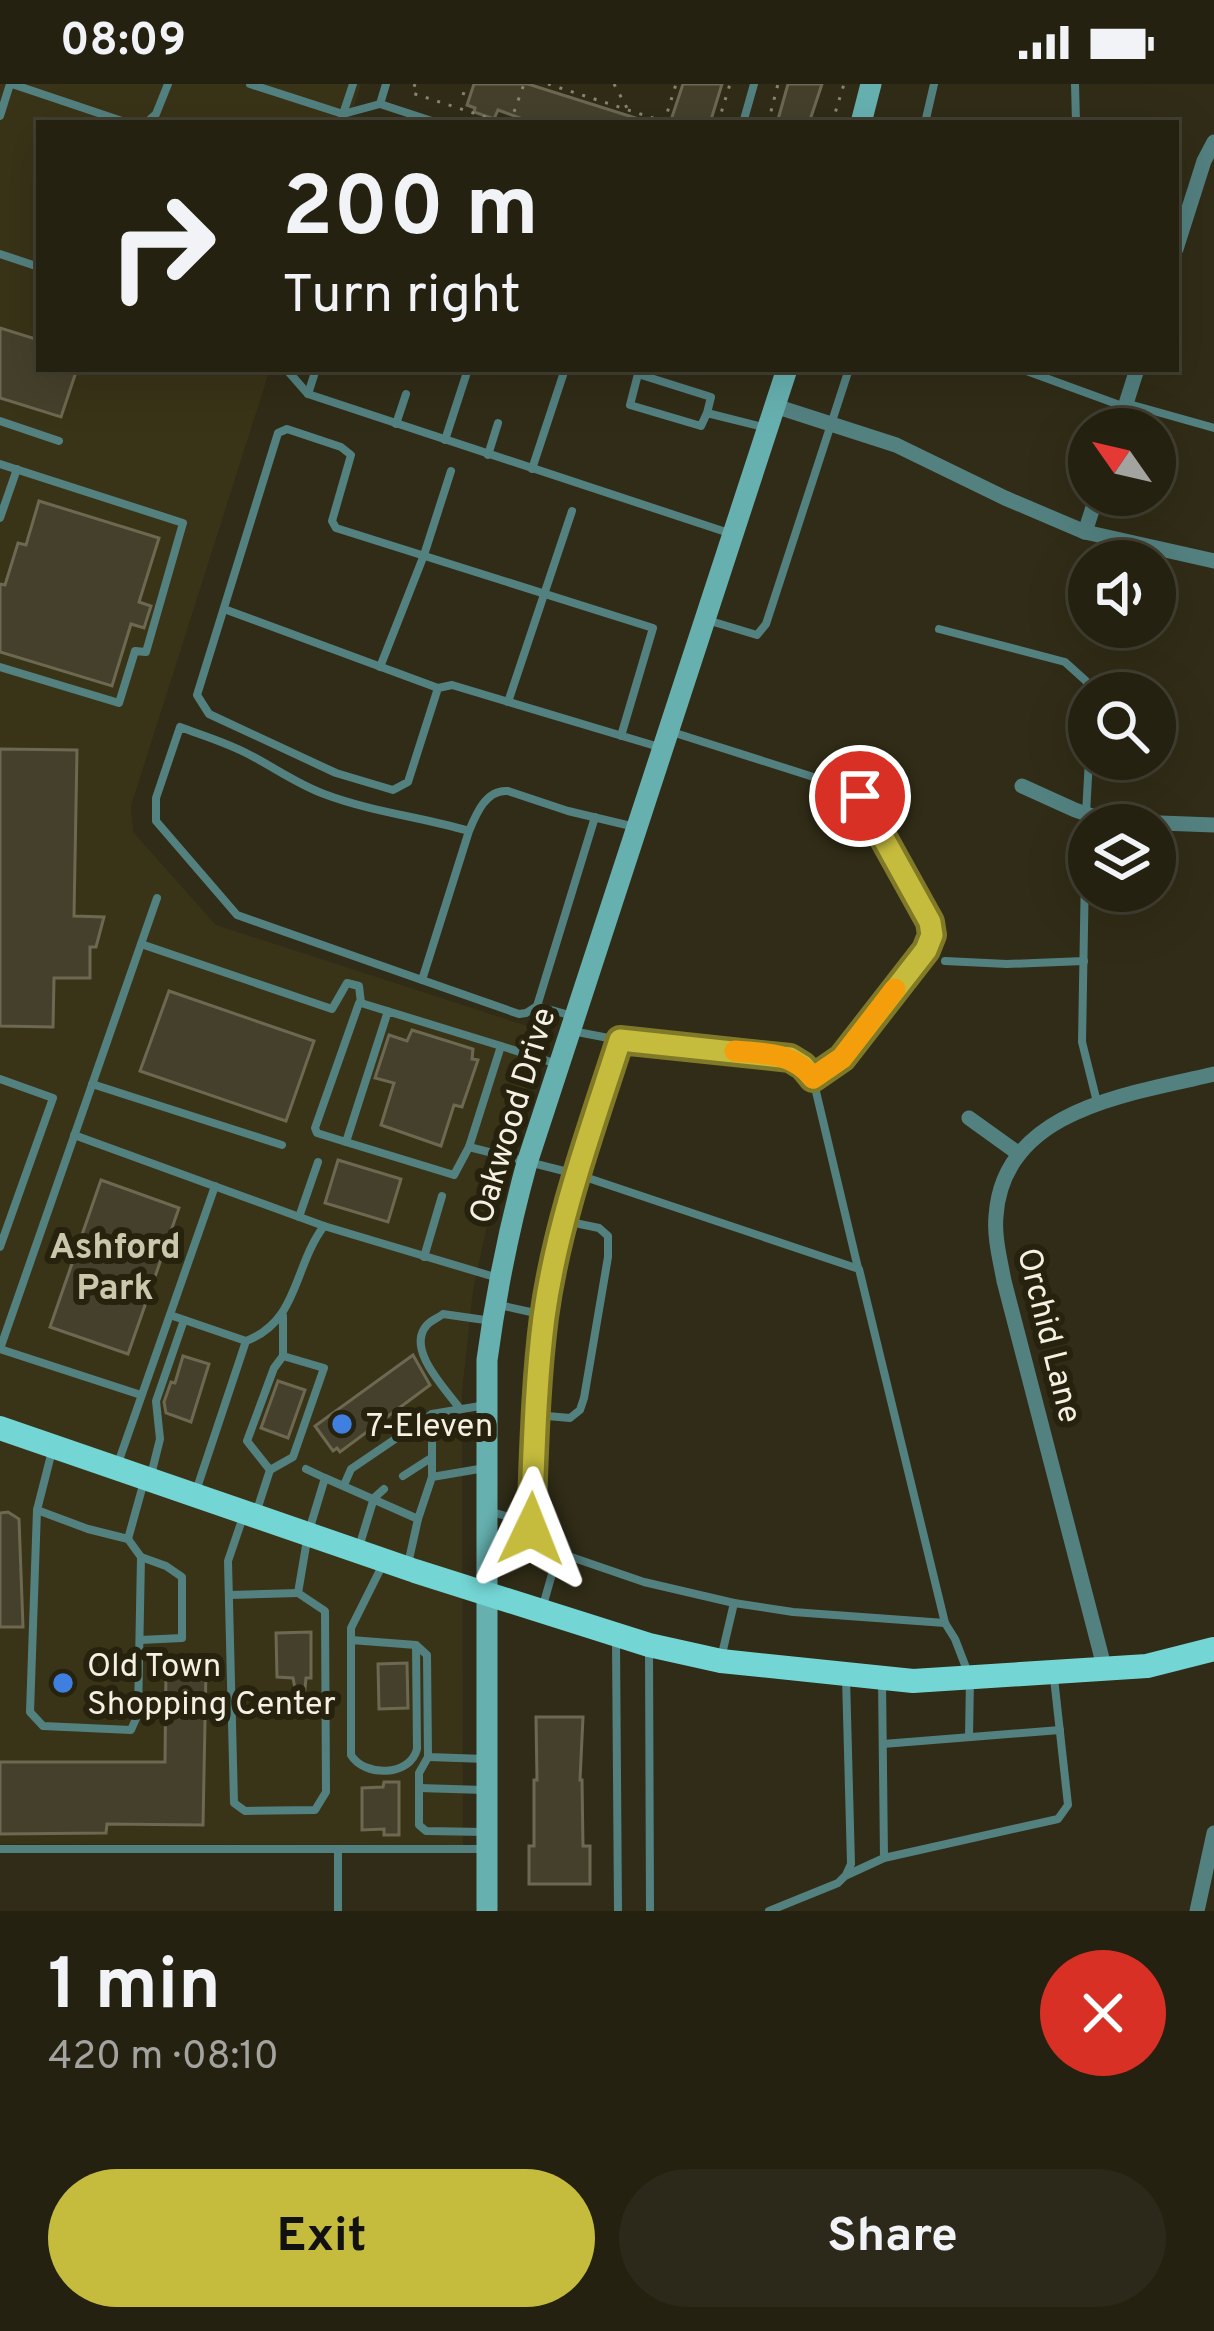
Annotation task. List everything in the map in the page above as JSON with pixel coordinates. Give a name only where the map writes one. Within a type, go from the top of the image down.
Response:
[{"type":"main road","points":[[0,1428],[396,1564],[649,1645],[721,1661],[913,1681],[1147,1666],[1214,1649]]},
{"type":"street","points":[[862,120],[871,84]]},
{"type":"street","points":[[1179,239],[1214,142]]},
{"type":"street","name":"Oakwood Drive","points":[[487,1911],[487,1360],[500,1279],[527,1163],[786,372]]},
{"type":"street","points":[[1125,408],[1136,372]]},
{"type":"street","points":[[775,406],[896,446],[1085,532],[1214,561]]},
{"type":"street","points":[[1085,532],[1090,516]]},
{"type":"street","points":[[1022,786],[1068,806]]},
{"type":"street","points":[[1176,823],[1214,825]]},
{"type":"street","name":"Orchid Lane","points":[[1105,1670],[1004,1280],[997,1243],[998,1200],[1019,1154],[1044,1129],[1066,1116],[1214,1074]]},
{"type":"street","points":[[969,1118],[1019,1154]]},
{"type":"street","points":[[1197,1911],[1214,1833]]},
{"type":"lane","points":[[0,116],[11,84],[119,120]]},
{"type":"lane","points":[[149,120],[168,84]]},
{"type":"lane","points":[[250,84],[342,118],[380,104],[429,120]]},
{"type":"lane","points":[[342,118],[353,84]]},
{"type":"lane","points":[[380,104],[386,84]]},
{"type":"lane","points":[[744,120],[754,84]]},
{"type":"lane","points":[[926,120],[934,84]]},
{"type":"lane","points":[[1075,84],[1076,120]]},
{"type":"lane","points":[[0,254],[36,266]]},
{"type":"lane","points":[[289,372],[308,394],[734,535]]},
{"type":"lane","points":[[308,394],[315,372]]},
{"type":"lane","points":[[445,440],[466,372]]},
{"type":"lane","points":[[532,469],[564,372]]},
{"type":"lane","points":[[706,620],[757,635],[766,624],[847,372]]},
{"type":"lane","points":[[1030,372],[1214,428]]},
{"type":"lane","points":[[638,374],[711,397],[707,413],[700,426],[630,405],[638,374]]},
{"type":"lane","points":[[396,424],[406,394]]},
{"type":"lane","points":[[707,413],[768,429]]},
{"type":"lane","points":[[0,421],[59,441]]},
{"type":"lane","points":[[488,455],[498,423]]},
{"type":"lane","points":[[438,688],[408,782],[393,790],[336,773],[208,714],[197,695],[278,433],[287,429],[341,447],[351,455],[332,521],[336,528],[653,628],[621,736]]},
{"type":"lane","points":[[0,464],[183,523],[146,652],[135,651],[119,704],[0,667]]},
{"type":"lane","points":[[1,513],[16,469]]},
{"type":"lane","points":[[380,667],[451,471]]},
{"type":"lane","points":[[508,702],[572,511]]},
{"type":"lane","points":[[224,609],[438,688],[452,685],[621,736],[667,740],[851,789],[860,796],[930,922],[932,935],[926,950],[842,1058],[813,1078]]},
{"type":"lane","points":[[939,629],[1065,662],[1076,672]]},
{"type":"lane","points":[[469,831],[326,795],[236,747],[181,728],[156,798],[156,821],[237,915],[519,1014],[537,1006],[595,817]]},
{"type":"lane","points":[[422,980],[469,831],[486,801],[500,790],[639,827]]},
{"type":"lane","points":[[142,1395],[0,1349],[157,898]]},
{"type":"lane","points":[[1085,912],[1082,1042],[1097,1104]]},
{"type":"lane","points":[[141,944],[332,1009],[347,983],[358,986],[362,1003]]},
{"type":"lane","points":[[945,961],[1084,962]]},
{"type":"lane","points":[[501,1046],[470,1147],[457,1173],[317,1133],[357,1005],[362,1003],[560,1064]]},
{"type":"lane","points":[[537,1006],[620,1040],[790,1058],[813,1078],[945,1623],[970,1678],[969,1736]]},
{"type":"lane","points":[[346,1142],[388,1011]]},
{"type":"lane","points":[[620,1040],[576,1174],[544,1315],[534,1540],[539,1546],[644,1582],[734,1603],[945,1623]]},
{"type":"lane","points":[[0,1079],[53,1098],[0,1246]]},
{"type":"lane","points":[[92,1084],[282,1145]]},
{"type":"lane","points":[[74,1135],[324,1226],[500,1279]]},
{"type":"lane","points":[[470,1147],[576,1174],[859,1269]]},
{"type":"lane","points":[[299,1217],[318,1162]]},
{"type":"lane","points":[[116,1468],[215,1186]]},
{"type":"lane","points":[[424,1257],[442,1196]]},
{"type":"lane","points":[[536,1414],[569,1418],[580,1410],[608,1257],[608,1235],[599,1228],[565,1221]]},
{"type":"lane","points":[[270,1470],[247,1441],[274,1368],[284,1356],[283,1316],[311,1242],[324,1226]]},
{"type":"lane","points":[[460,1408],[423,1355],[419,1340],[426,1326],[443,1314],[544,1315]]},
{"type":"lane","points":[[170,1315],[246,1341],[259,1337],[283,1316]]},
{"type":"lane","points":[[128,1539],[160,1439],[157,1401],[184,1320]]},
{"type":"lane","points":[[194,1495],[246,1341]]},
{"type":"lane","points":[[229,1595],[298,1593],[325,1611],[326,1792],[315,1810],[244,1811],[234,1802],[228,1561],[270,1470],[292,1457],[324,1368],[284,1356]]},
{"type":"lane","points":[[344,1485],[351,1469],[432,1414],[487,1405]]},
{"type":"lane","points":[[416,1645],[414,1761],[404,1769],[365,1769],[350,1755],[350,1628],[396,1564],[418,1519],[433,1477],[432,1414]]},
{"type":"lane","points":[[53,1446],[37,1510],[30,1712],[43,1726],[131,1730],[138,1714],[141,1557]]},
{"type":"lane","points":[[403,1476],[432,1457]]},
{"type":"lane","points":[[433,1477],[487,1468]]},
{"type":"lane","points":[[305,1469],[418,1519]]},
{"type":"lane","points":[[298,1593],[308,1534],[325,1478]]},
{"type":"lane","points":[[358,1551],[374,1498],[384,1489]]},
{"type":"lane","points":[[37,1510],[128,1539],[141,1557],[182,1576],[182,1638],[140,1640]]},
{"type":"lane","points":[[487,1510],[532,1523]]},
{"type":"lane","points":[[541,1610],[558,1553]]},
{"type":"lane","points":[[721,1661],[734,1603]]},
{"type":"lane","points":[[616,1635],[618,1911]]},
{"type":"lane","points":[[351,1640],[416,1645],[427,1655],[428,1757],[419,1773],[419,1825],[426,1832],[487,1840]]},
{"type":"lane","points":[[649,1645],[650,1911]]},
{"type":"lane","points":[[846,1875],[884,1858],[1058,1819],[1069,1805],[1053,1673]]},
{"type":"lane","points":[[769,1911],[838,1883],[851,1864],[846,1676]]},
{"type":"lane","points":[[882,1678],[884,1858]]},
{"type":"lane","points":[[883,1744],[1060,1730]]},
{"type":"lane","points":[[428,1757],[487,1759]]},
{"type":"lane","points":[[419,1788],[487,1790]]},
{"type":"lane","points":[[0,1849],[338,1850],[487,1840]]},
{"type":"lane","points":[[338,1850],[338,1911]]},
{"type":"path","points":[[415,84],[412,93],[498,120]]},
{"type":"path","points":[[463,95],[467,84]]},
{"type":"path","points":[[548,84],[628,110]]},
{"type":"path","points":[[614,84],[628,110],[653,120]]},
{"type":"path","points":[[662,120],[676,84]]},
{"type":"path","points":[[719,120],[729,84]]},
{"type":"path","points":[[769,120],[778,84]]},
{"type":"path","points":[[833,120],[844,84]]},
{"type":"path","points":[[508,120],[523,87],[512,87]]},
{"type":"shaded area","points":[[0,84],[361,84],[350,120],[36,120],[36,372],[269,372],[131,806],[133,832],[216,925],[543,1031],[490,1211],[473,1291],[462,1392],[463,1845],[0,1844]]},
{"type":"building","points":[[474,84],[528,84],[642,120],[522,120],[498,110],[494,119],[467,105]]},
{"type":"building","points":[[683,84],[722,84],[711,120],[671,120]]},
{"type":"building","points":[[788,84],[822,84],[810,120],[778,120]]},
{"type":"building","points":[[0,328],[36,339],[36,372],[76,372],[61,417],[0,398]]},
{"type":"building","points":[[39,501],[159,538],[139,602],[151,606],[144,628],[131,624],[112,686],[0,652],[0,584],[5,585],[18,543],[26,545]]},
{"type":"building","points":[[0,749],[77,750],[74,916],[104,917],[96,947],[90,947],[90,978],[54,978],[53,1027],[0,1026]]},
{"type":"building","points":[[169,991],[314,1041],[286,1121],[140,1071]]},
{"type":"building","points":[[412,1030],[473,1049],[472,1059],[478,1060],[462,1107],[454,1105],[441,1146],[381,1125],[394,1083],[375,1078],[389,1035],[407,1041]]},
{"type":"building","points":[[338,1160],[401,1179],[388,1222],[325,1203]]},
{"type":"building","points":[[101,1180],[179,1208],[128,1354],[50,1327]]},
{"type":"building","points":[[413,1355],[430,1385],[340,1452],[333,1451],[315,1426]]},
{"type":"building","points":[[183,1356],[209,1364],[191,1422],[166,1413],[164,1402]]},
{"type":"building","points":[[278,1381],[305,1390],[288,1438],[261,1428]]},
{"type":"building","points":[[0,1513],[19,1519],[23,1627],[0,1627]]},
{"type":"building","points":[[311,1632],[311,1678],[306,1678],[303,1709],[299,1709],[293,1678],[277,1677],[276,1633]]},
{"type":"building","points":[[407,1663],[408,1708],[379,1709],[378,1664]]},
{"type":"building","points":[[166,1669],[206,1670],[203,1825],[107,1824],[106,1833],[0,1834],[0,1762],[165,1762]]},
{"type":"building","points":[[536,1717],[583,1717],[580,1780],[583,1846],[590,1846],[590,1884],[529,1884],[537,1780]]},
{"type":"building","points":[[384,1782],[399,1782],[399,1835],[384,1835],[384,1829],[362,1830],[362,1788],[383,1787]]},
{"type":"slow traffic","points":[[735,1051],[790,1058],[813,1078],[842,1058],[895,989]]},
{"type":"place","name":"7-Eleven","points":[[342,1424]]},
{"type":"place","name":"Old Town Shopping Center","points":[[63,1683]]},
{"type":"district","name":"Ashford Park","points":[[115,1266]]},
{"type":"route","points":[[531,1529],[544,1315],[576,1174],[620,1040],[790,1058],[813,1078],[842,1058],[926,950],[932,935],[930,922],[860,796]]}]
